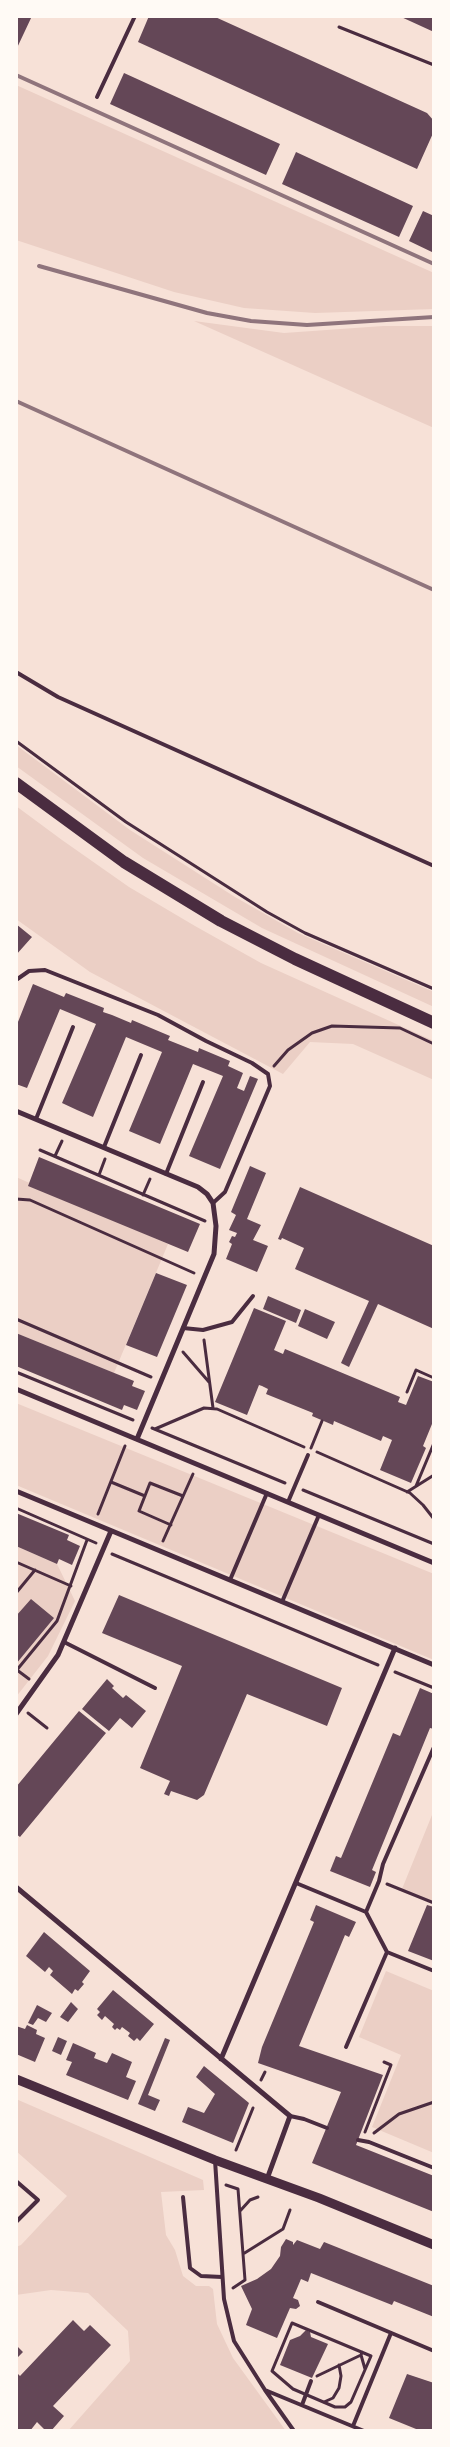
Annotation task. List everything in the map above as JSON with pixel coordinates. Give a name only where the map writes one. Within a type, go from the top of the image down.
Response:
[{"type":"main road","points":[[16,783],[124,862],[221,921],[280,952],[434,1023]]},
{"type":"street","points":[[16,1110],[198,1187],[207,1194],[213,1203],[216,1240],[214,1254],[137,1439]]},
{"type":"street","points":[[16,1390],[434,1562]]},
{"type":"street","points":[[16,1491],[434,1665]]},
{"type":"street","points":[[16,1714],[58,1655],[111,1531]]},
{"type":"street","points":[[221,2059],[395,1648]]},
{"type":"street","points":[[16,1887],[290,2116],[266,2179]]},
{"type":"street","points":[[16,2079],[215,2160],[434,2244]]},
{"type":"lane","points":[[97,97],[135,16]]},
{"type":"lane","points":[[16,672],[58,697],[434,866]]},
{"type":"lane","points":[[16,980],[29,971],[45,970],[158,1015],[252,1063],[268,1074],[270,1086],[236,1166],[224,1192],[213,1203]]},
{"type":"lane","points":[[36,1119],[73,1027]]},
{"type":"lane","points":[[107,1148],[141,1055]]},
{"type":"lane","points":[[166,1174],[203,1082]]},
{"type":"lane","points":[[183,1328],[203,1330],[232,1322],[253,1296]]},
{"type":"lane","points":[[288,1502],[308,1455]]},
{"type":"lane","points":[[230,1580],[267,1493]]},
{"type":"lane","points":[[282,1602],[319,1515]]},
{"type":"lane","points":[[64,1642],[155,1688]]},
{"type":"lane","points":[[366,1912],[379,1880],[383,1864],[434,1747]]},
{"type":"lane","points":[[296,1883],[366,1912],[387,1952],[434,1971]]},
{"type":"lane","points":[[346,2047],[387,1952]]},
{"type":"lane","points":[[290,2116],[304,2118],[326,2128]]},
{"type":"lane","points":[[360,2141],[369,2142],[434,2168]]},
{"type":"lane","points":[[215,2160],[224,2298],[234,2341],[294,2431]]},
{"type":"lane","points":[[16,2181],[38,2200],[16,2222]]},
{"type":"lane","points":[[183,2197],[190,2268],[201,2276],[222,2277]]},
{"type":"lane","points":[[318,2302],[434,2351]]},
{"type":"lane","points":[[353,2426],[391,2333]]},
{"type":"lane","points":[[302,2406],[311,2381]]},
{"type":"lane","points":[[265,2390],[364,2431]]},
{"type":"path","points":[[339,27],[434,65]]},
{"type":"path","points":[[16,741],[126,822],[267,912],[305,933],[434,989]]},
{"type":"path","points":[[268,1074],[288,1050],[312,1033],[332,1026],[400,1028],[434,1044]]},
{"type":"path","points":[[99,1175],[107,1148]]},
{"type":"path","points":[[40,1150],[202,1220]]},
{"type":"path","points":[[143,1195],[154,1168]]},
{"type":"path","points":[[16,1199],[30,1200],[204,1277]]},
{"type":"path","points":[[16,1319],[161,1381]]},
{"type":"path","points":[[203,1330],[213,1408]]},
{"type":"path","points":[[176,1344],[210,1383]]},
{"type":"path","points":[[407,1392],[416,1370],[434,1378]]},
{"type":"path","points":[[16,1372],[434,1544]]},
{"type":"path","points":[[308,1455],[322,1420]]},
{"type":"path","points":[[94,1524],[129,1436]]},
{"type":"path","points":[[416,1486],[434,1443]]},
{"type":"path","points":[[159,1551],[197,1464]]},
{"type":"path","points":[[407,1492],[434,1475]]},
{"type":"path","points":[[111,1482],[145,1496]]},
{"type":"path","points":[[171,1525],[139,1511],[150,1483],[183,1496]]},
{"type":"path","points":[[16,1508],[104,1548],[119,1558],[434,1688]]},
{"type":"path","points":[[16,1671],[57,1621],[87,1540]]},
{"type":"path","points":[[16,1562],[85,1592]]},
{"type":"path","points":[[16,1592],[35,1570]]},
{"type":"path","points":[[22,1708],[47,1728]]},
{"type":"path","points":[[379,1880],[434,1903]]},
{"type":"path","points":[[360,2141],[391,2064],[384,2062]]},
{"type":"path","points":[[360,2141],[399,2114],[434,2102]]},
{"type":"path","points":[[236,2150],[253,2108]]},
{"type":"path","points":[[238,2189],[245,2280]]},
{"type":"path","points":[[240,2211],[250,2200],[258,2198]]},
{"type":"path","points":[[243,2254],[283,2229],[290,2210]]},
{"type":"path","points":[[292,2323],[362,2354],[371,2356],[351,2402],[345,2407],[335,2407],[292,2390],[272,2371],[292,2323]]},
{"type":"path","points":[[311,2381],[318,2375],[362,2354]]},
{"type":"path","points":[[362,2354],[365,2370]]},
{"type":"path","points":[[324,2402],[333,2398],[339,2388],[341,2376],[339,2365]]},
{"type":"shaded area","points":[[16,85],[434,273],[434,309],[315,313],[244,308],[174,292],[16,240]]},
{"type":"shaded area","points":[[194,321],[284,333],[383,326],[434,326],[434,428]]},
{"type":"shaded area","points":[[16,745],[130,830],[235,897],[298,933],[434,992],[434,1007],[262,928],[143,858],[16,766]]},
{"type":"shaded area","points":[[16,806],[129,887],[195,926],[261,963],[434,1041],[434,1080],[353,1044],[310,1042],[283,1074],[90,972],[16,919]]},
{"type":"shaded area","points":[[16,1177],[168,1244],[114,1373],[16,1333]]},
{"type":"shaded area","points":[[16,1403],[434,1574],[434,1660],[16,1485]]},
{"type":"shaded area","points":[[16,1546],[57,1564],[75,1601],[48,1656],[16,1697]]},
{"type":"shaded area","points":[[434,1810],[434,1902],[402,1889]]},
{"type":"shaded area","points":[[386,1971],[434,1991],[434,2153],[372,2127],[401,2055],[359,2037]]},
{"type":"shaded area","points":[[16,2099],[203,2180],[204,2190],[161,2192],[166,2235],[175,2250],[183,2276],[196,2286],[209,2286],[213,2289],[217,2324],[233,2358],[286,2431],[68,2431],[130,2361],[128,2331],[88,2293],[51,2290],[16,2295],[16,2247],[21,2245],[67,2196],[16,2151]]},
{"type":"building","points":[[16,16],[32,16],[16,50]]},
{"type":"building","points":[[149,16],[213,16],[427,113],[434,121],[434,131],[417,169],[138,42]]},
{"type":"building","points":[[399,16],[434,16],[434,32]]},
{"type":"building","points":[[124,73],[280,144],[266,175],[110,104]]},
{"type":"building","points":[[296,152],[413,206],[399,237],[282,184]]},
{"type":"building","points":[[423,211],[434,216],[434,253],[409,241]]},
{"type":"building","points":[[16,924],[32,937],[16,955]]},
{"type":"building","points":[[33,984],[64,997],[66,993],[104,1008],[103,1012],[131,1023],[132,1020],[170,1036],[168,1040],[198,1052],[199,1048],[230,1061],[228,1066],[243,1073],[237,1088],[244,1091],[250,1076],[258,1079],[220,1169],[189,1156],[223,1076],[193,1064],[160,1144],[129,1131],[162,1052],[126,1037],[93,1117],[62,1103],[96,1024],[60,1009],[27,1088],[16,1084],[16,1027]]},
{"type":"building","points":[[39,1157],[200,1224],[188,1252],[28,1186]]},
{"type":"building","points":[[250,1166],[266,1173],[247,1219],[261,1225],[253,1240],[268,1246],[257,1272],[226,1259],[232,1244],[229,1242],[232,1236],[235,1237],[237,1233],[229,1230],[236,1215],[231,1212]]},
{"type":"building","points":[[300,1187],[434,1246],[434,1329],[378,1304],[349,1367],[341,1363],[369,1301],[295,1269],[304,1248],[282,1238],[281,1240],[278,1239]]},
{"type":"building","points":[[156,1273],[187,1285],[157,1357],[126,1345]]},
{"type":"building","points":[[268,1296],[301,1310],[296,1323],[263,1309]]},
{"type":"building","points":[[254,1308],[286,1321],[274,1350],[283,1354],[285,1349],[400,1397],[398,1402],[406,1405],[418,1376],[434,1382],[434,1425],[432,1424],[423,1446],[426,1448],[411,1483],[380,1470],[392,1440],[383,1436],[381,1441],[334,1421],[333,1425],[312,1416],[313,1413],[266,1394],[268,1389],[259,1385],[247,1415],[215,1402]]},
{"type":"building","points":[[305,1309],[335,1322],[327,1339],[298,1326]]},
{"type":"building","points":[[16,1333],[134,1381],[132,1386],[145,1391],[137,1410],[124,1405],[122,1410],[16,1366]]},
{"type":"building","points":[[16,1513],[69,1535],[67,1540],[80,1546],[72,1565],[59,1559],[57,1564],[16,1546]]},
{"type":"building","points":[[119,1595],[342,1688],[327,1726],[247,1694],[204,1795],[197,1800],[171,1791],[169,1796],[164,1794],[170,1781],[140,1768],[182,1666],[102,1633]]},
{"type":"building","points":[[31,1599],[54,1618],[16,1664],[16,1616]]},
{"type":"building","points":[[107,1679],[114,1686],[112,1688],[123,1698],[126,1695],[146,1711],[132,1728],[120,1718],[109,1731],[82,1709]]},
{"type":"building","points":[[420,1688],[434,1694],[434,1729],[430,1728],[372,1870],[376,1872],[370,1887],[330,1871],[336,1856],[341,1858],[393,1733],[400,1736]]},
{"type":"building","points":[[79,1711],[106,1733],[20,1837],[16,1834],[16,1787]]},
{"type":"building","points":[[316,1905],[356,1922],[349,1937],[345,1935],[299,2046],[383,2075],[356,2145],[434,2176],[434,2212],[312,2163],[341,2092],[258,2063],[262,2047],[314,1922],[310,1920]]},
{"type":"building","points":[[427,1905],[434,1907],[434,1961],[408,1951]]},
{"type":"building","points":[[44,1932],[90,1971],[82,1982],[84,1984],[78,1991],[75,1989],[72,1994],[50,1975],[53,1971],[49,1967],[45,1972],[26,1956]]},
{"type":"building","points":[[113,1990],[154,2024],[140,2041],[137,2038],[134,2041],[128,2036],[130,2033],[122,2027],[120,2030],[117,2028],[115,2030],[112,2027],[114,2024],[105,2016],[102,2020],[97,2015],[100,2012],[97,2009]]},
{"type":"building","points":[[71,2002],[78,2009],[68,2022],[60,2017]]},
{"type":"building","points":[[37,2005],[52,2013],[46,2022],[38,2018],[33,2025],[28,2023]]},
{"type":"building","points":[[27,2025],[37,2030],[36,2034],[45,2038],[35,2062],[16,2054],[16,2026],[25,2029]]},
{"type":"building","points":[[58,2037],[67,2041],[61,2055],[52,2051]]},
{"type":"building","points":[[165,2038],[170,2040],[148,2095],[160,2100],[155,2111],[138,2104]]},
{"type":"building","points":[[73,2043],[96,2053],[94,2058],[107,2063],[112,2053],[132,2062],[126,2077],[136,2081],[128,2100],[66,2075],[72,2062],[66,2060]]},
{"type":"building","points":[[204,2066],[249,2103],[233,2143],[182,2122],[188,2107],[204,2113],[215,2094],[196,2077]]},
{"type":"building","points":[[286,2239],[293,2242],[293,2245],[297,2240],[320,2249],[324,2242],[434,2286],[434,2317],[394,2301],[392,2305],[311,2273],[308,2282],[301,2279],[293,2298],[298,2300],[300,2306],[296,2309],[290,2308],[277,2338],[246,2325],[252,2309],[241,2286],[257,2279],[271,2269],[280,2256],[281,2247]]},
{"type":"building","points":[[73,2320],[84,2331],[90,2325],[111,2345],[53,2406],[64,2416],[51,2431],[46,2431],[37,2422],[30,2431],[16,2431],[16,2372],[20,2376]]},
{"type":"building","points":[[306,2330],[310,2332],[311,2337],[328,2344],[312,2378],[280,2365],[290,2340],[300,2336]]},
{"type":"building","points":[[16,2345],[23,2352],[16,2359]]},
{"type":"building","points":[[407,2374],[434,2383],[434,2431],[421,2431],[389,2418]]},
{"type":"railway","points":[[16,75],[434,264]]},
{"type":"railway","points":[[39,266],[207,313],[251,321],[307,325],[434,317]]},
{"type":"railway","points":[[16,401],[434,590]]}]
